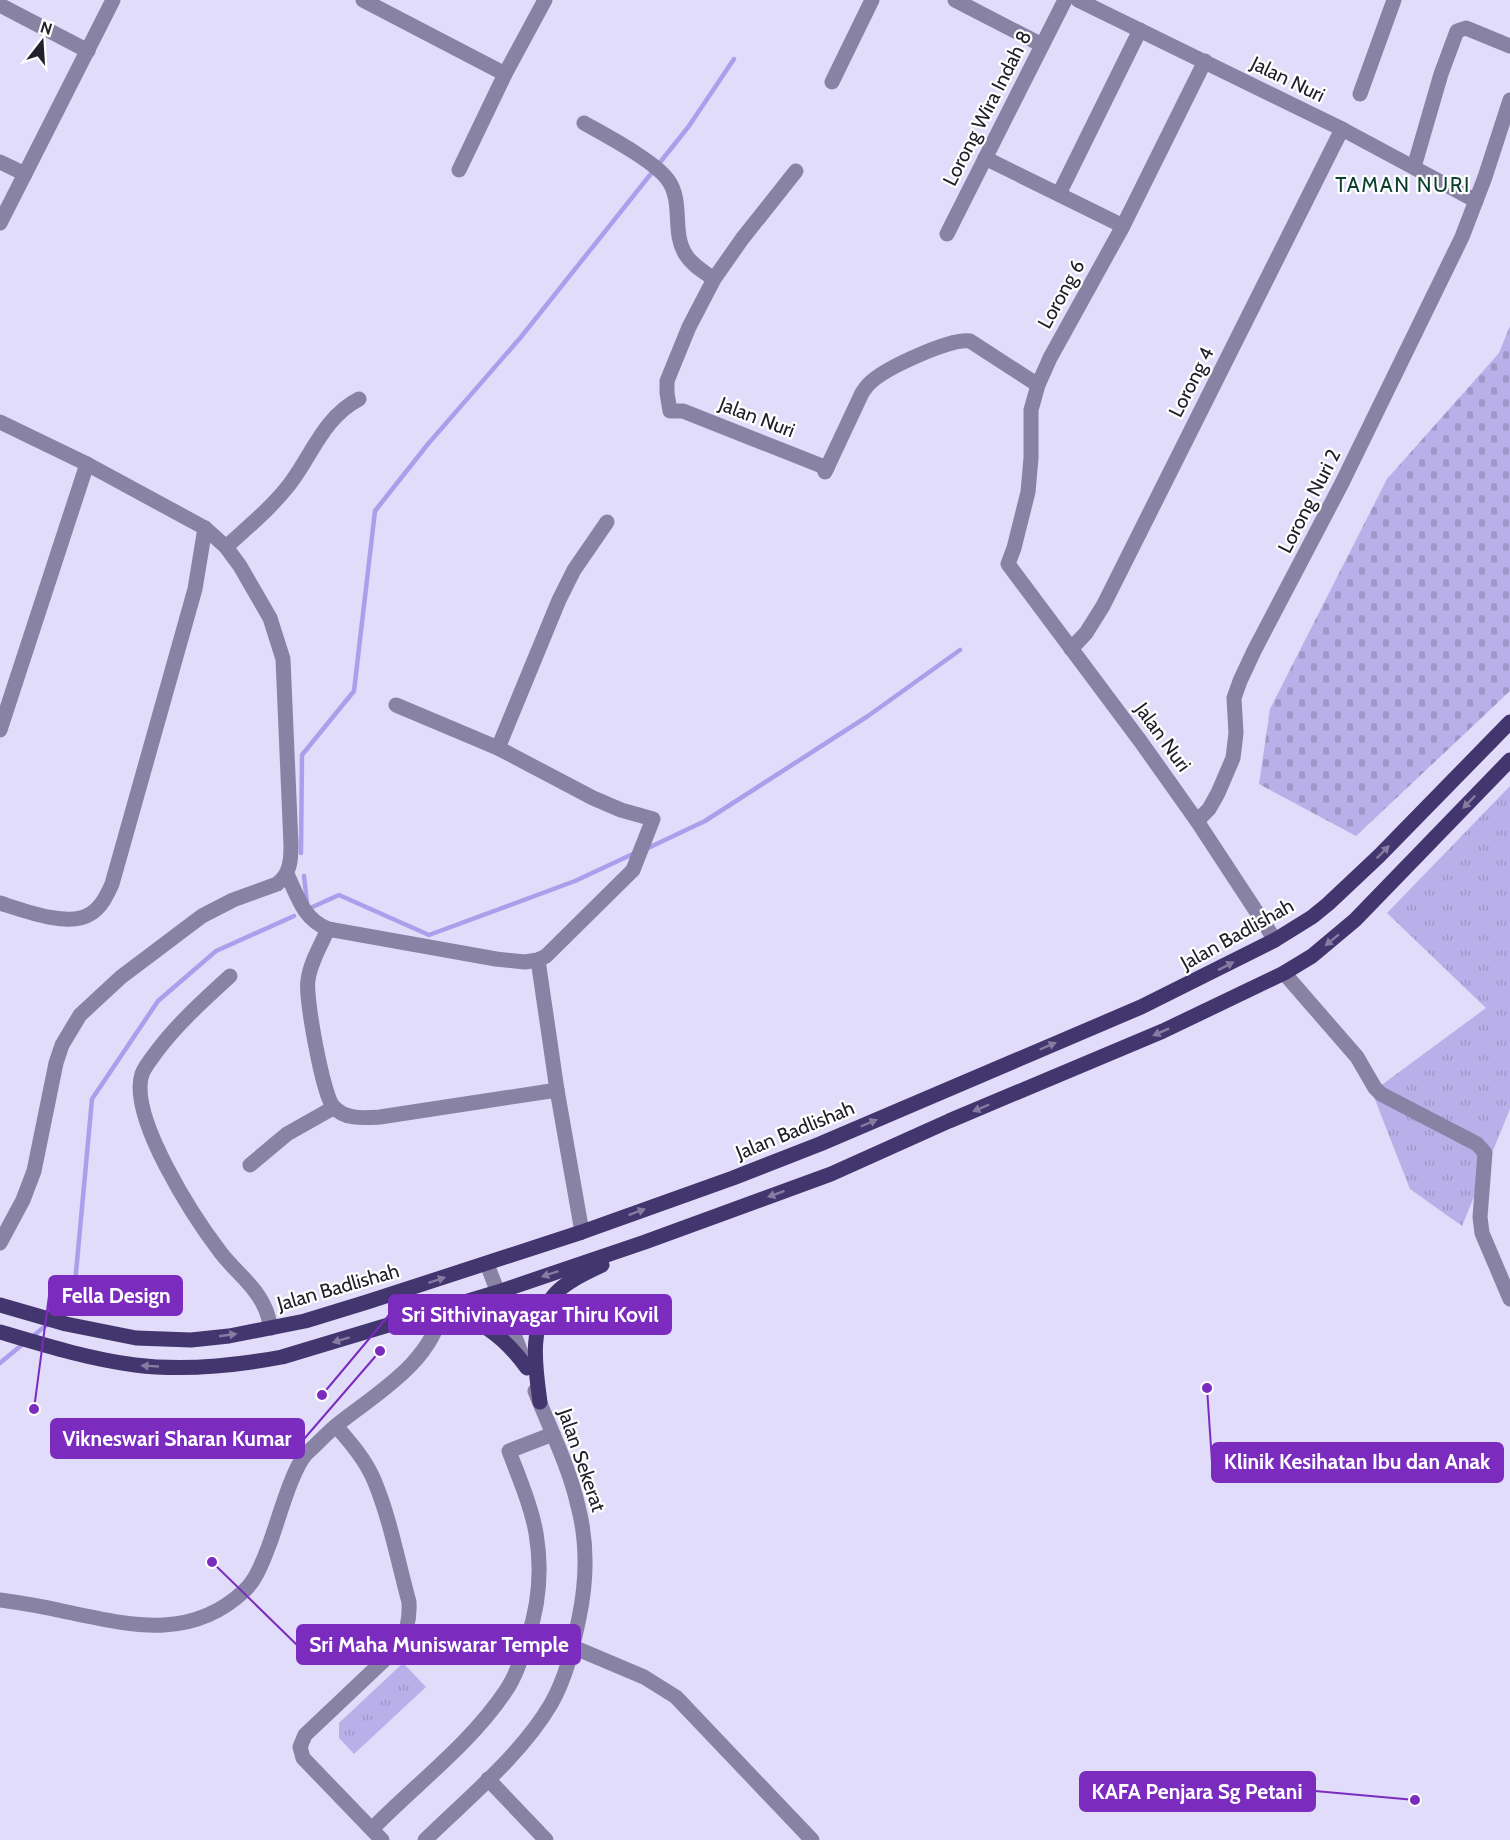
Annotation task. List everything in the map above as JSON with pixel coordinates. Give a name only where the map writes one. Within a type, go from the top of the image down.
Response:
[{"type":"main road","name":"Jalan Badlishah","points":[[0,1305],[66,1324],[116,1335],[158,1340],[219,1337],[271,1328],[326,1315],[487,1264],[733,1178],[820,1144],[1141,1007],[1275,940],[1328,904],[1510,722]]},
{"type":"main road","points":[[4,1333],[90,1357],[136,1365],[191,1367],[250,1363],[316,1348],[498,1292],[645,1242],[831,1174],[949,1121],[1163,1031],[1284,973],[1312,956],[1355,920],[1510,760]]},
{"type":"main road","points":[[540,1402],[535,1362],[536,1341],[543,1311],[555,1293],[573,1280],[645,1242]]},
{"type":"main road","points":[[442,1309],[471,1318],[490,1330],[508,1344],[527,1368]]},
{"type":"street","points":[[0,223],[113,0]]},
{"type":"street","points":[[363,0],[505,74]]},
{"type":"street","points":[[459,170],[505,74],[545,0]]},
{"type":"street","points":[[832,82],[872,0]]},
{"type":"street","points":[[955,0],[1042,45]]},
{"type":"street","name":"Lorong Wira Indah 8","points":[[947,234],[1065,0]]},
{"type":"street","name":"Jalan Nuri","points":[[1078,0],[1341,129],[1476,201]]},
{"type":"street","points":[[1360,94],[1394,0]]},
{"type":"street","points":[[0,5],[88,51]]},
{"type":"street","points":[[1414,166],[1441,74],[1457,31],[1466,28],[1510,46]]},
{"type":"street","points":[[1059,194],[1140,30]]},
{"type":"street","name":"Lorong 6","points":[[1008,564],[1028,492],[1031,410],[1038,385],[1050,358],[1123,226],[1205,61]]},
{"type":"street","name":"Lorong Nuri 2","points":[[1197,821],[1209,809],[1218,794],[1233,758],[1236,733],[1234,698],[1240,681],[1342,483],[1462,237],[1510,100]]},
{"type":"street","points":[[584,123],[655,168],[674,191],[680,241],[685,254],[714,279],[796,171]]},
{"type":"street","name":"Lorong 4","points":[[1071,649],[1086,633],[1103,606],[1341,129]]},
{"type":"street","points":[[985,158],[1123,226]]},
{"type":"street","points":[[0,162],[25,174]]},
{"type":"street","name":"Jalan Nuri","points":[[714,279],[689,327],[667,381],[670,411],[683,411],[826,470],[862,393],[869,383],[878,376],[932,349],[963,340],[970,341],[1038,385]]},
{"type":"street","points":[[226,547],[289,484],[336,416],[359,399]]},
{"type":"street","points":[[0,422],[87,464],[205,528],[226,547],[240,566],[270,618],[283,659],[291,845],[287,874],[309,918],[328,929],[496,959],[525,962],[546,956],[623,882],[638,860],[653,819],[621,810],[593,798],[498,748],[396,705]]},
{"type":"street","points":[[0,730],[87,464]]},
{"type":"street","points":[[498,748],[559,600],[574,570],[607,522]]},
{"type":"street","points":[[0,903],[43,916],[78,918],[89,915],[105,898],[112,884],[194,595],[205,528]]},
{"type":"street","name":"Jalan Nuri","points":[[1008,564],[1197,821],[1275,940]]},
{"type":"street","points":[[0,1243],[29,1186],[56,1063],[62,1045],[80,1015],[121,977],[202,915],[233,900],[277,884],[287,874]]},
{"type":"street","points":[[328,929],[311,969],[307,989],[325,1090],[333,1108],[348,1116],[380,1117],[556,1090]]},
{"type":"street","points":[[538,960],[556,1090],[582,1232]]},
{"type":"street","points":[[1284,973],[1357,1057],[1381,1094],[1477,1144],[1485,1153],[1480,1218],[1482,1233],[1510,1299]]},
{"type":"street","points":[[230,976],[172,1032],[142,1073],[139,1091],[142,1111],[183,1199],[221,1253],[255,1291],[265,1308],[271,1328]]},
{"type":"street","points":[[250,1165],[287,1134],[333,1108]]},
{"type":"street","name":"Jalan Sekerat","points":[[425,1840],[488,1779],[543,1717],[557,1690],[573,1647],[583,1599],[586,1549],[573,1485],[487,1264]]},
{"type":"street","points":[[0,1600],[140,1626],[174,1624],[197,1619],[218,1610],[245,1591],[257,1573],[305,1454],[417,1359],[440,1322],[442,1309]]},
{"type":"street","points":[[336,1426],[363,1460],[374,1479],[406,1590],[410,1615],[407,1629],[398,1647],[304,1736],[300,1747],[303,1758],[377,1835],[482,1721],[506,1691],[514,1675],[533,1622],[540,1562],[536,1533],[528,1503],[509,1451],[553,1434]]},
{"type":"street","points":[[573,1647],[644,1677],[676,1697],[812,1840]]},
{"type":"street","points":[[488,1779],[546,1840]]},
{"type":"green space","points":[[1510,326],[1510,691],[1356,836],[1259,784],[1270,709],[1387,479],[1499,353]]},
{"type":"green space","points":[[1510,786],[1510,1109],[1462,1226],[1410,1189],[1372,1092],[1486,1008],[1387,913]]},
{"type":"green space","points":[[403,1663],[426,1687],[354,1754],[339,1738],[339,1723]]},
{"type":"waterway","points":[[301,853],[302,755],[354,691],[375,511],[428,444],[521,337],[689,126],[734,59]]},
{"type":"waterway","points":[[646,849],[705,821],[868,716],[960,650]]},
{"type":"waterway","points":[[308,909],[339,895],[429,935],[575,881],[635,853]]},
{"type":"waterway","points":[[304,876],[307,903]]},
{"type":"waterway","points":[[56,1318],[73,1305],[92,1099],[158,1001],[216,951],[294,916]]},
{"type":"waterway","points":[[32,1337],[49,1323]]},
{"type":"waterway","points":[[0,1363],[23,1344]]},
{"type":"place","name":"Vikneswari Sharan Kumar","points":[[380,1351]]},
{"type":"place","name":"Klinik Kesihatan Ibu dan Anak","points":[[1207,1388]]},
{"type":"place","name":"Sri Sithivinayagar Thiru Kovil","points":[[322,1395]]},
{"type":"place","name":"Fella Design","points":[[34,1409]]},
{"type":"place","name":"Sri Maha Muniswarar Temple","points":[[212,1562]]},
{"type":"place","name":"KAFA Penjara Sg Petani","points":[[1415,1800]]},
{"type":"district","name":"TAMAN NURI","points":[[1403,185]]}]
